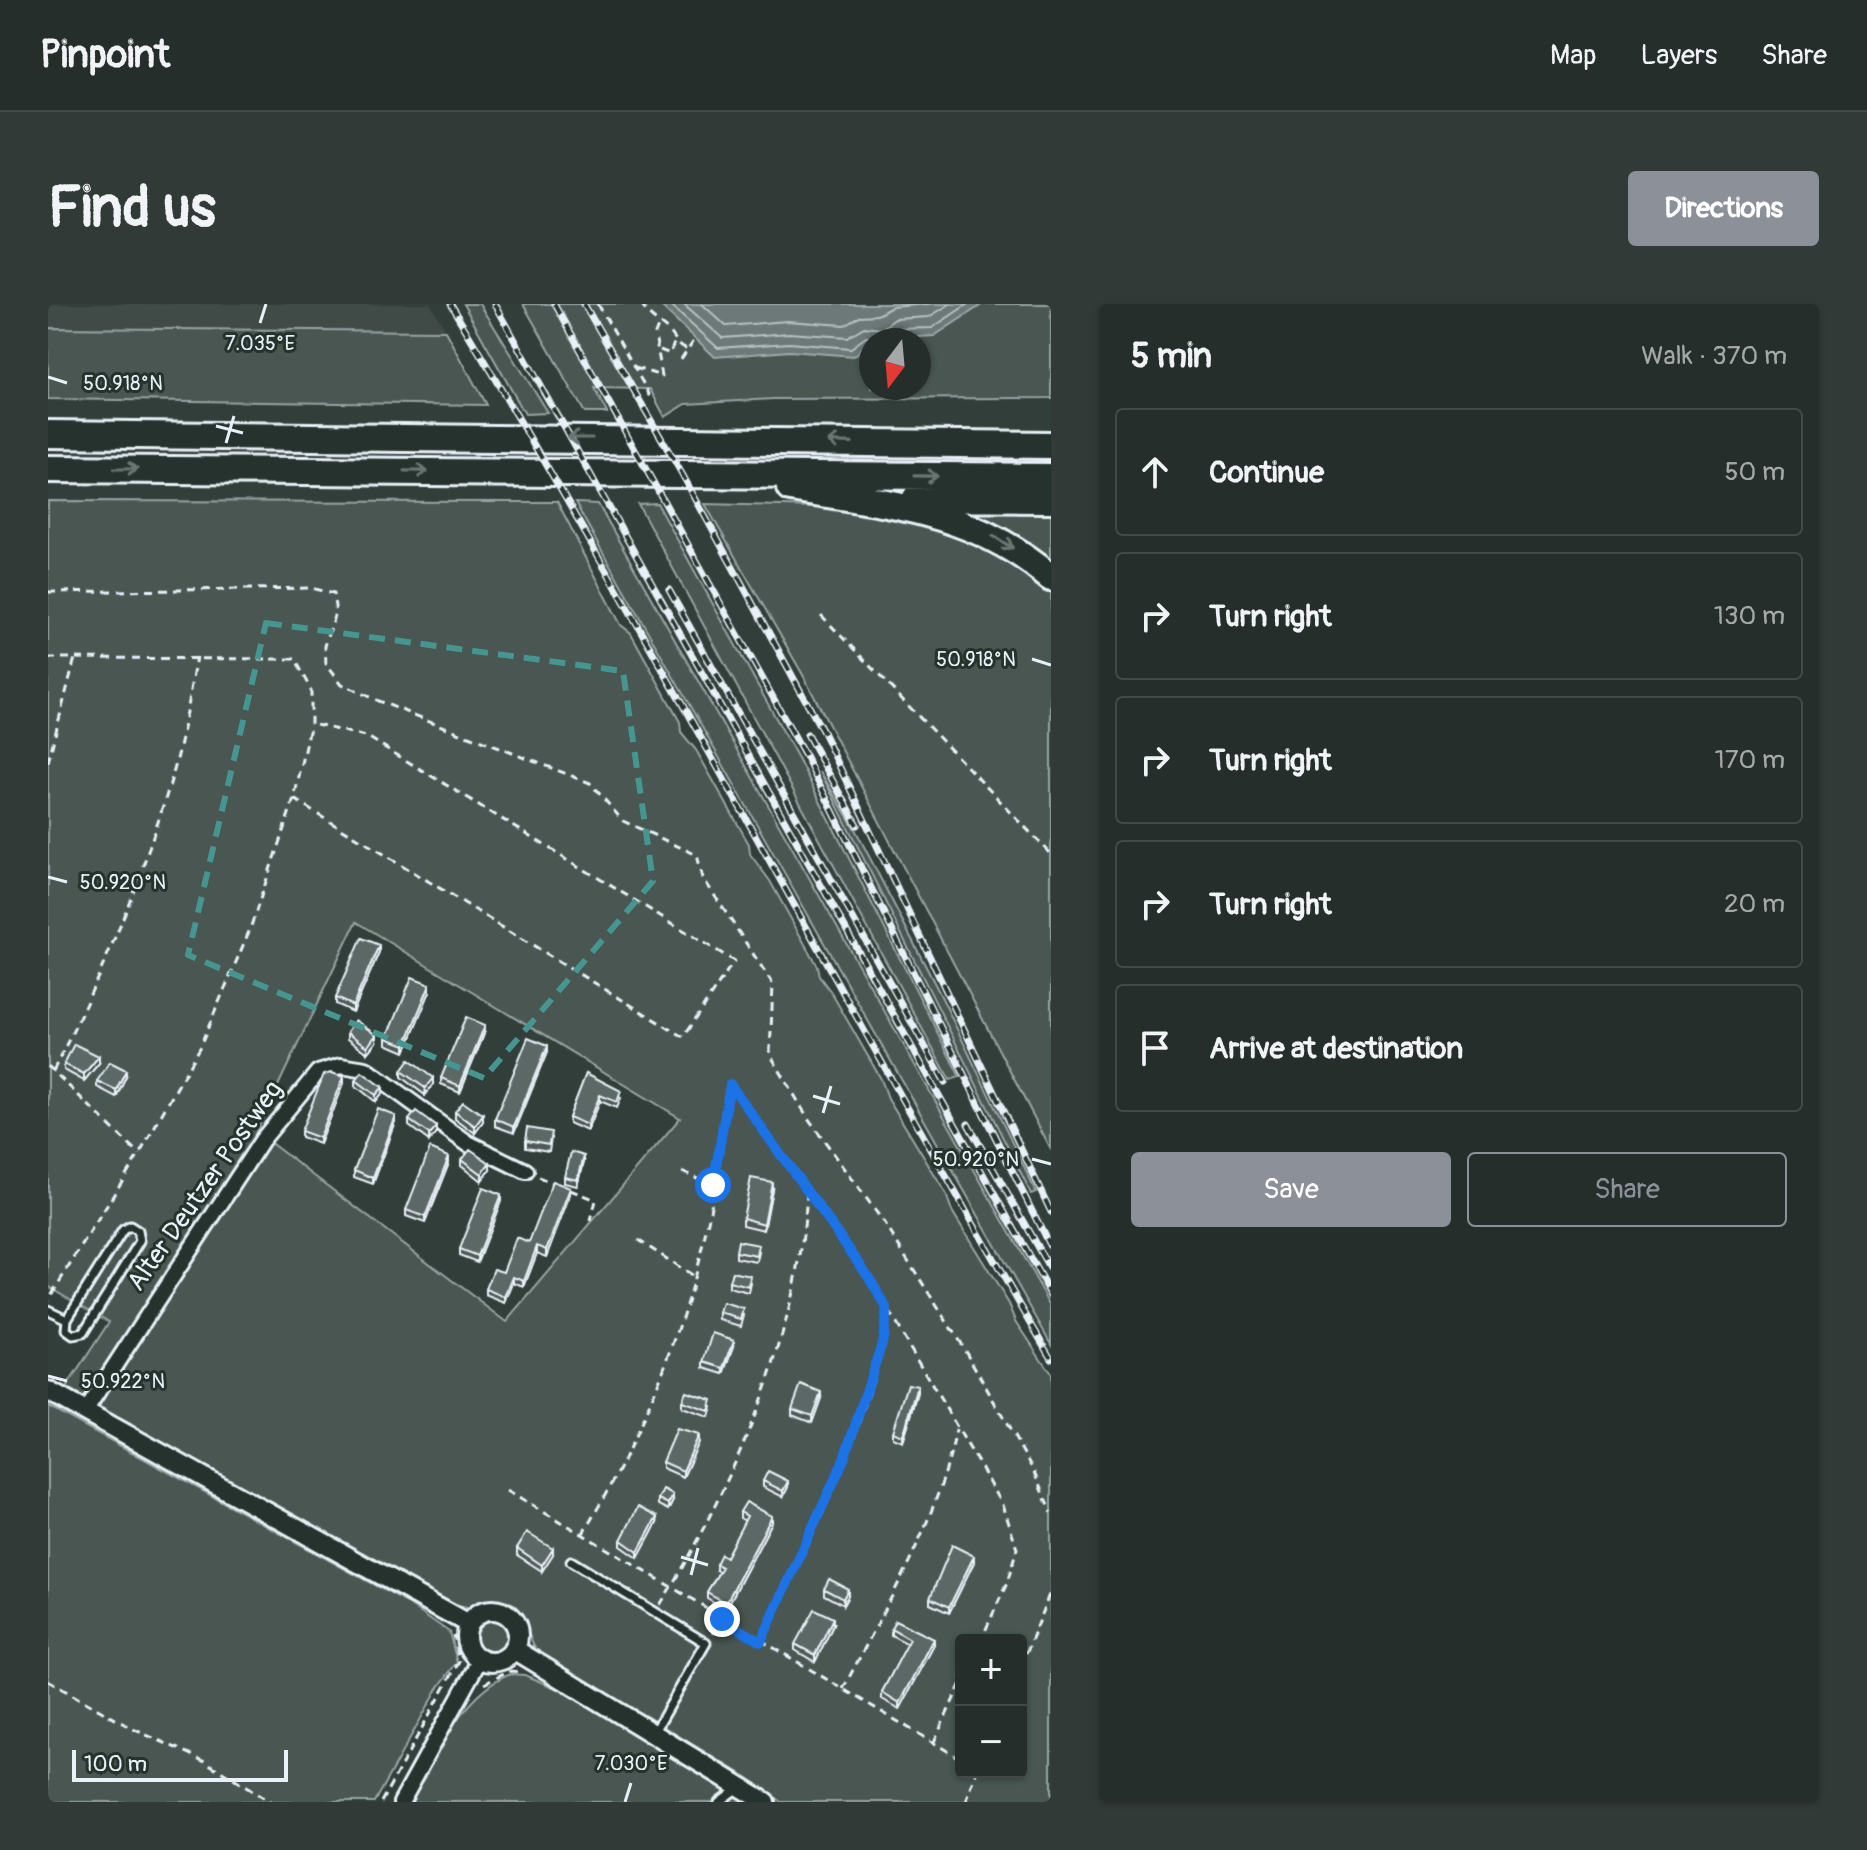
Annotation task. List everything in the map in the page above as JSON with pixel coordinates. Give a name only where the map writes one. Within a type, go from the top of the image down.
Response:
[{"type":"highway","points":[[48,434],[1051,445]]},
{"type":"highway","points":[[918,444],[1051,434]]},
{"type":"highway","points":[[48,469],[1051,477]]},
{"type":"highway","points":[[708,474],[947,516],[993,535],[1051,577]]},
{"type":"highway","points":[[848,498],[1051,499]]},
{"type":"street","name":"Alter Deutzer Postweg","points":[[85,1411],[262,1140],[318,1072],[341,1065],[366,1069],[468,1143],[525,1171]]},
{"type":"street","points":[[48,1391],[469,1624]]},
{"type":"street","points":[[485,1612],[504,1614],[517,1629],[514,1649],[499,1661],[480,1659],[467,1644],[469,1624],[485,1612]]},
{"type":"street","points":[[514,1649],[765,1802]]},
{"type":"street","points":[[401,1802],[480,1659]]},
{"type":"lane","points":[[130,1226],[138,1231],[140,1241],[83,1333],[78,1336],[67,1332],[67,1319],[123,1230],[130,1226]]},
{"type":"lane","points":[[48,1310],[67,1319]]},
{"type":"lane","points":[[571,1561],[706,1643],[654,1733]]},
{"type":"lane","points":[[719,1802],[740,1785]]},
{"type":"path","points":[[598,304],[649,394],[647,399]]},
{"type":"path","points":[[641,304],[658,326],[669,332],[674,342],[687,349]]},
{"type":"path","points":[[633,367],[662,376],[655,334],[658,326]]},
{"type":"path","points":[[681,359],[694,340]]},
{"type":"path","points":[[660,350],[670,354],[674,342]]},
{"type":"path","points":[[48,592],[311,588],[333,594],[336,613],[325,646],[326,663],[342,684],[378,701],[590,783],[623,821],[697,855],[703,878],[773,984],[770,1054],[808,1118],[885,1224],[966,1352],[1033,1470],[1051,1513]]},
{"type":"path","points":[[821,615],[1051,854]]},
{"type":"path","points":[[53,1071],[110,953],[173,775],[197,656]]},
{"type":"path","points":[[48,658],[197,656],[294,659],[311,690],[311,724],[294,799],[226,989],[200,1047],[139,1154],[48,1300]]},
{"type":"path","points":[[48,762],[75,658]]},
{"type":"path","points":[[294,799],[683,1037],[734,961],[366,736],[311,724]]},
{"type":"path","points":[[48,1066],[139,1154]]},
{"type":"path","points":[[582,1535],[644,1422],[678,1330],[713,1185],[730,1084],[866,1273],[1003,1505],[1017,1549],[1007,1583],[984,1634]]},
{"type":"path","points":[[525,1171],[553,1183]]},
{"type":"path","points":[[682,1171],[713,1185]]},
{"type":"path","points":[[567,1188],[596,1200],[591,1221]]},
{"type":"path","points":[[656,1613],[743,1442],[792,1295],[805,1223],[807,1190]]},
{"type":"path","points":[[638,1240],[693,1276]]},
{"type":"path","points":[[761,1642],[844,1459],[883,1340],[887,1308]]},
{"type":"path","points":[[843,1689],[916,1541],[951,1457],[956,1426]]},
{"type":"path","points":[[508,1490],[955,1755]]},
{"type":"path","points":[[1027,1652],[1051,1592]]},
{"type":"path","points":[[706,1643],[722,1619]]},
{"type":"path","points":[[381,1802],[451,1675]]},
{"type":"path","points":[[48,1681],[133,1729],[203,1760],[270,1802]]},
{"type":"path","points":[[934,1742],[955,1696]]},
{"type":"path","points":[[966,1802],[975,1778]]},
{"type":"highlighted area","points":[[266,623],[623,671],[653,881],[484,1078],[188,955]]},
{"type":"shaded area","points":[[48,304],[430,304],[446,331],[48,328]]},
{"type":"shaded area","points":[[463,304],[480,304],[548,413],[525,414]]},
{"type":"shaded area","points":[[523,304],[1051,304],[1051,398],[931,398],[931,328],[859,328],[859,399],[686,404],[665,417],[650,389],[594,388],[607,413],[585,413]]},
{"type":"shaded area","points":[[48,328],[446,331],[486,405],[48,399]]},
{"type":"shaded area","points":[[48,501],[557,502],[621,625],[631,633],[680,722],[681,732],[696,750],[749,844],[750,854],[770,881],[817,966],[819,976],[881,1079],[888,1098],[946,1194],[952,1211],[1009,1304],[1016,1321],[1051,1374],[1051,1802],[781,1802],[745,1776],[536,1650],[523,1620],[514,1611],[496,1605],[462,1606],[426,1592],[66,1388],[109,1322],[48,1286]],"holes":[[[356,922],[680,1118],[507,1322],[256,1132]]]},
{"type":"shaded area","points":[[575,503],[598,504],[1051,1306],[1051,1344]]},
{"type":"shaded area","points":[[657,503],[799,760],[960,1077],[950,1080],[638,504]]},
{"type":"shaded area","points":[[705,504],[858,508],[990,543],[1051,589],[1051,1150],[803,675]]},
{"type":"shaded area","points":[[1051,511],[1051,568],[960,512]]},
{"type":"shaded area","points":[[820,771],[856,831],[939,992],[1036,1192],[1031,1194]]},
{"type":"shaded area","points":[[48,1406],[409,1604],[449,1632],[457,1662],[438,1688],[374,1802],[48,1802]]},
{"type":"shaded area","points":[[493,1619],[506,1624],[511,1637],[506,1650],[493,1655],[480,1650],[475,1637],[480,1624]]},
{"type":"shaded area","points":[[511,1674],[525,1675],[559,1689],[744,1802],[410,1802],[451,1728],[464,1711],[478,1695]]},
{"type":"water","points":[[659,304],[983,304],[934,336],[931,336],[931,328],[859,328],[859,351],[854,356],[789,351],[715,357]]},
{"type":"building","points":[[361,938],[379,945],[353,1006],[335,998]]},
{"type":"building","points":[[412,977],[430,984],[405,1045],[387,1038]]},
{"type":"building","points":[[466,1017],[485,1025],[460,1086],[441,1078]]},
{"type":"building","points":[[356,1020],[377,1035],[368,1047],[348,1032]]},
{"type":"building","points":[[528,1038],[547,1046],[514,1127],[495,1119]]},
{"type":"building","points":[[74,1044],[99,1056],[84,1074],[64,1064]]},
{"type":"building","points":[[409,1060],[433,1078],[425,1088],[401,1071]]},
{"type":"building","points":[[110,1062],[126,1070],[116,1090],[97,1081]]},
{"type":"building","points":[[332,1072],[344,1076],[320,1138],[301,1131],[324,1074]]},
{"type":"building","points":[[362,1072],[383,1087],[376,1095],[356,1080]]},
{"type":"building","points":[[586,1073],[621,1091],[617,1102],[600,1095],[588,1125],[569,1117]]},
{"type":"building","points":[[463,1101],[483,1115],[475,1126],[455,1111]]},
{"type":"building","points":[[378,1109],[396,1116],[373,1178],[354,1170]]},
{"type":"building","points":[[416,1111],[436,1126],[429,1134],[409,1120]]},
{"type":"building","points":[[527,1128],[551,1132],[549,1145],[525,1141]]},
{"type":"building","points":[[430,1148],[449,1156],[425,1217],[406,1210]]},
{"type":"building","points":[[470,1149],[490,1163],[482,1174],[462,1159]]},
{"type":"building","points":[[571,1152],[584,1156],[578,1180],[565,1177]]},
{"type":"building","points":[[751,1178],[772,1182],[764,1224],[743,1218]]},
{"type":"building","points":[[553,1181],[571,1188],[547,1250],[537,1246],[524,1281],[514,1277],[506,1297],[486,1289],[494,1269],[504,1272],[517,1238],[529,1243]]},
{"type":"building","points":[[483,1188],[501,1195],[477,1256],[459,1249]]},
{"type":"building","points":[[738,1241],[759,1245],[757,1256],[736,1252]]},
{"type":"building","points":[[732,1272],[751,1276],[749,1287],[729,1282]]},
{"type":"building","points":[[723,1303],[744,1309],[741,1319],[720,1313]]},
{"type":"building","points":[[713,1333],[734,1340],[724,1368],[704,1362]]},
{"type":"building","points":[[801,1384],[821,1392],[812,1416],[792,1409]]},
{"type":"building","points":[[908,1384],[918,1386],[903,1436],[893,1432]]},
{"type":"building","points":[[686,1392],[712,1400],[709,1411],[682,1402]]},
{"type":"building","points":[[677,1429],[699,1435],[683,1471],[663,1462]]},
{"type":"building","points":[[768,1471],[788,1481],[783,1491],[763,1481]]},
{"type":"building","points":[[663,1489],[673,1494],[668,1504],[658,1499]]},
{"type":"building","points":[[746,1502],[772,1516],[726,1603],[707,1592],[722,1567],[716,1564],[721,1554],[726,1557],[747,1516],[740,1512]]},
{"type":"building","points":[[638,1507],[657,1517],[638,1552],[621,1540]]},
{"type":"building","points":[[527,1532],[553,1548],[542,1565],[517,1548]]},
{"type":"building","points":[[952,1545],[974,1556],[949,1607],[930,1598]]},
{"type":"building","points":[[829,1579],[848,1589],[843,1599],[824,1589]]},
{"type":"building","points":[[814,1609],[833,1618],[815,1655],[795,1644]]},
{"type":"building","points":[[895,1620],[934,1639],[900,1703],[882,1692],[910,1639],[891,1628]]},
{"type":"railway","points":[[450,304],[604,566],[1051,1358]]},
{"type":"railway","points":[[495,304],[1051,1295]]},
{"type":"railway","points":[[554,304],[805,755],[1049,1245]]},
{"type":"railway","points":[[584,304],[682,474],[823,732],[1051,1212]]},
{"type":"railway","points":[[669,590],[945,1082]]},
{"type":"railway","points":[[807,734],[857,825]]},
{"type":"railway","points":[[968,1124],[1051,1271]]},
{"type":"route","points":[[713,1185],[730,1084],[866,1273],[887,1308],[883,1340],[844,1459],[761,1642],[722,1619]]}]
